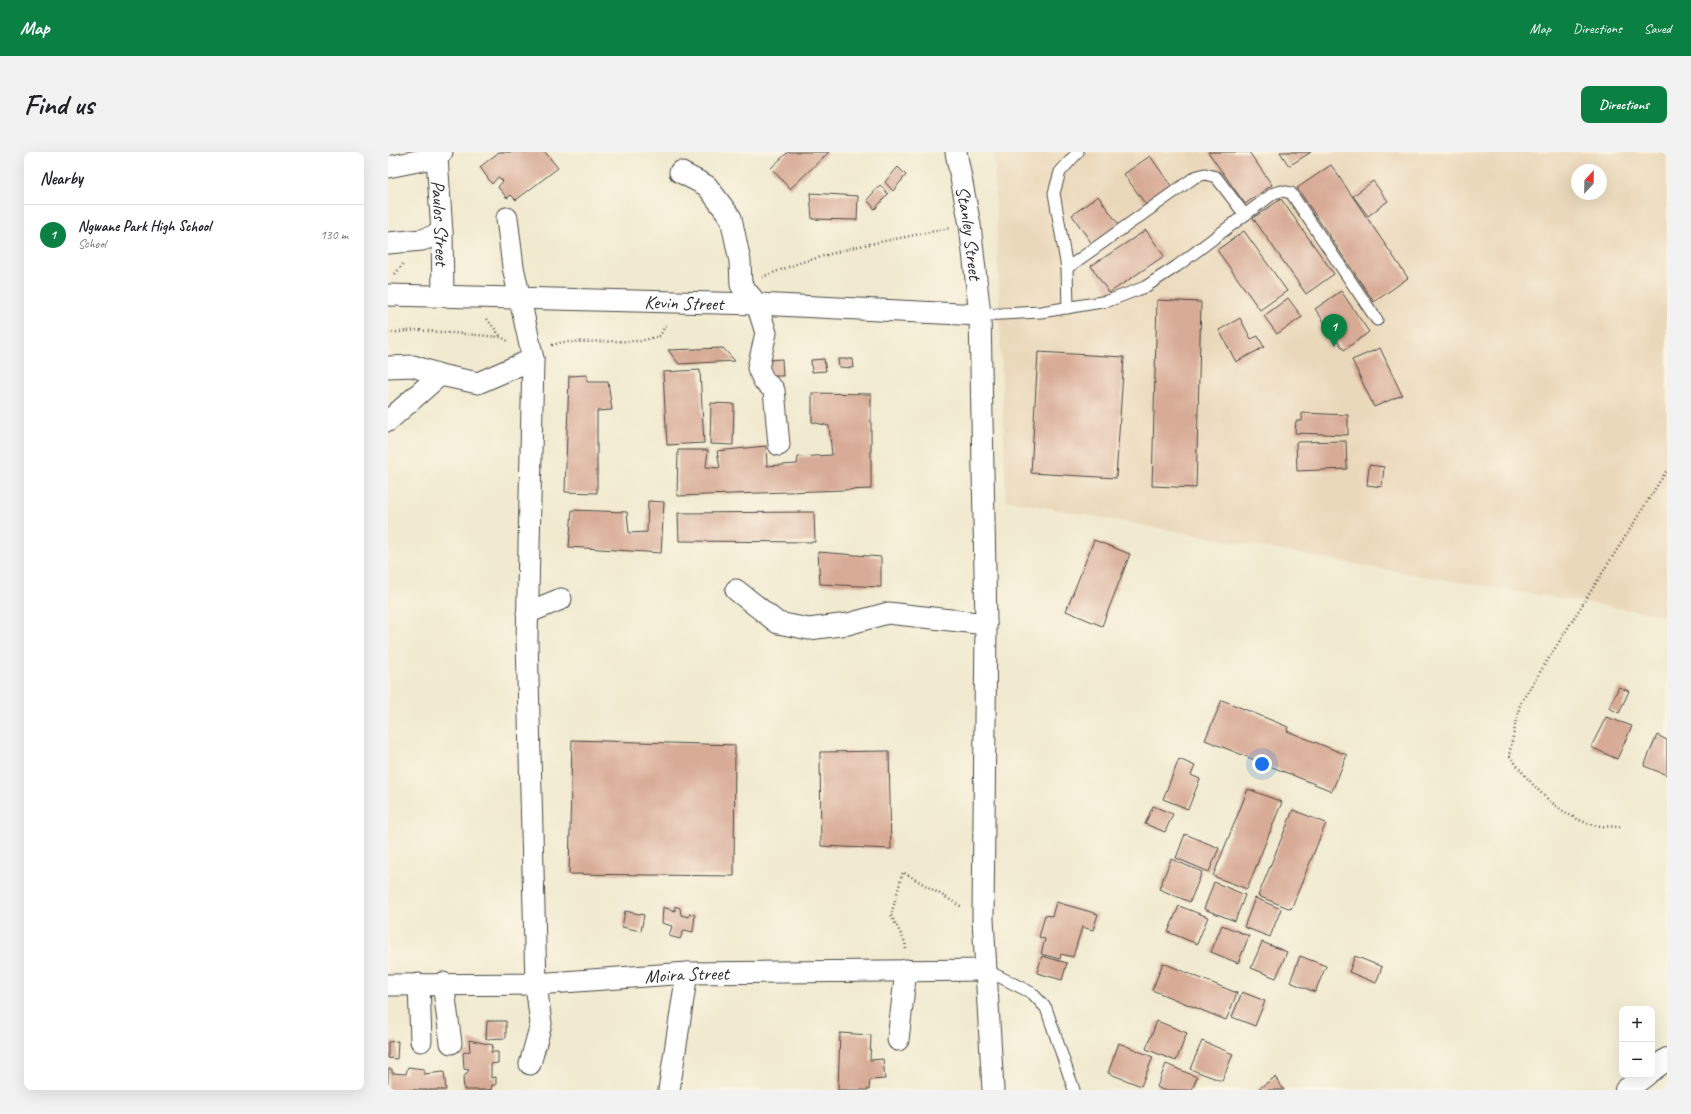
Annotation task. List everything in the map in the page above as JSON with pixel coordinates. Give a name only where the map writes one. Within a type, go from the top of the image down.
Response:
[{"type":"street","name":"Stanley Street","points":[[956,152],[970,225],[980,315],[986,624],[983,919],[993,1090]]},
{"type":"street","points":[[388,168],[438,154]]},
{"type":"street","name":"Paulos Street","points":[[438,154],[443,295]]},
{"type":"street","points":[[680,172],[707,186],[731,218],[740,261],[741,285],[757,304],[766,333],[758,368],[764,381],[774,390],[779,445]]},
{"type":"street","points":[[508,218],[519,298],[533,359],[528,613],[536,984],[541,1024],[530,1064]]},
{"type":"street","points":[[388,243],[422,240],[442,233]]},
{"type":"street","name":"Kevin Street","points":[[388,295],[443,295],[675,303],[757,304],[980,315]]},
{"type":"street","points":[[388,367],[413,366],[440,375],[478,383],[533,359]]},
{"type":"street","points":[[388,421],[440,375]]},
{"type":"street","points":[[736,590],[778,623],[809,629],[848,624],[888,613],[986,624]]},
{"type":"street","points":[[528,613],[561,599]]},
{"type":"street","points":[[898,1040],[906,970]]},
{"type":"street","name":"Moira Street","points":[[388,985],[443,983],[536,984],[687,973],[986,970]]},
{"type":"street","points":[[670,1090],[687,973]]},
{"type":"street","points":[[443,983],[451,1043]]},
{"type":"street","points":[[419,984],[421,1040]]},
{"type":"street","points":[[1655,1068],[1667,1059]]},
{"type":"street","points":[[1626,1090],[1642,1078]]},
{"type":"lane","points":[[1068,308],[1067,268],[1054,193],[1060,172],[1078,152]]},
{"type":"lane","points":[[1067,268],[1195,177],[1205,174],[1216,177],[1245,214]]},
{"type":"lane","points":[[980,315],[1041,312],[1068,308],[1108,301],[1145,287],[1274,193],[1282,191],[1291,193],[1377,320]]},
{"type":"lane","points":[[986,970],[1032,994],[1046,1008],[1074,1090]]},
{"type":"path","points":[[741,285],[799,263],[855,247],[970,225]]},
{"type":"path","points":[[388,333],[417,330],[501,337],[533,359],[546,346],[563,342],[640,341],[660,336],[675,303]]},
{"type":"path","points":[[1620,827],[1590,824],[1561,810],[1530,782],[1509,755],[1520,704],[1667,470]]},
{"type":"path","points":[[906,970],[905,942],[891,915],[903,872],[983,919]]},
{"type":"shaded area","points":[[994,152],[1667,152],[1667,616],[1381,569],[1006,500]]},
{"type":"building","points":[[499,152],[545,152],[558,168],[516,200],[511,195],[507,198],[498,187],[503,181],[498,177],[492,184],[480,167]]},
{"type":"building","points":[[788,152],[829,152],[790,189],[771,168]]},
{"type":"building","points":[[1208,152],[1249,152],[1272,185],[1245,204]]},
{"type":"building","points":[[1280,152],[1311,152],[1289,166]]},
{"type":"building","points":[[1150,156],[1172,187],[1146,205],[1124,174]]},
{"type":"building","points":[[1331,165],[1408,278],[1374,302],[1297,188]]},
{"type":"building","points":[[898,167],[906,175],[893,191],[885,182]]},
{"type":"building","points":[[1373,181],[1388,201],[1368,216],[1353,196]]},
{"type":"building","points":[[880,185],[888,194],[875,209],[867,200]]},
{"type":"building","points":[[810,193],[858,196],[857,220],[812,219]]},
{"type":"building","points":[[1098,196],[1119,225],[1092,244],[1072,215]]},
{"type":"building","points":[[1281,199],[1334,274],[1306,294],[1253,218]]},
{"type":"building","points":[[1146,230],[1164,256],[1109,293],[1091,266]]},
{"type":"building","points":[[1244,231],[1287,291],[1260,310],[1217,250]]},
{"type":"building","points":[[1341,291],[1369,332],[1344,350],[1315,309]]},
{"type":"building","points":[[1288,298],[1302,317],[1277,334],[1264,316]]},
{"type":"building","points":[[1157,300],[1201,302],[1196,488],[1152,486]]},
{"type":"building","points":[[1240,318],[1251,339],[1258,336],[1264,347],[1236,362],[1219,330]]},
{"type":"building","points":[[723,348],[735,361],[679,364],[668,350]]},
{"type":"building","points":[[1380,348],[1402,395],[1374,407],[1352,360]]},
{"type":"building","points":[[1038,352],[1124,357],[1116,478],[1031,473]]},
{"type":"building","points":[[782,359],[783,376],[770,376],[768,360]]},
{"type":"building","points":[[824,359],[826,371],[812,372],[811,360]]},
{"type":"building","points":[[838,359],[853,359],[854,368],[839,367]]},
{"type":"building","points":[[700,370],[704,443],[667,445],[663,372]]},
{"type":"building","points":[[587,375],[587,382],[608,382],[612,410],[597,411],[597,493],[565,492],[569,376]]},
{"type":"building","points":[[812,393],[871,394],[871,489],[677,496],[678,450],[708,450],[706,467],[720,468],[717,451],[766,446],[767,466],[797,464],[798,457],[832,455],[829,426],[812,422]]},
{"type":"building","points":[[711,403],[734,404],[733,445],[710,444]]},
{"type":"building","points":[[1302,413],[1348,415],[1348,435],[1295,433],[1296,421],[1302,421]]},
{"type":"building","points":[[1346,441],[1347,469],[1297,471],[1296,442]]},
{"type":"building","points":[[1369,465],[1384,467],[1382,487],[1367,485]]},
{"type":"building","points":[[648,501],[664,502],[661,553],[569,547],[572,510],[627,512],[629,533],[647,532]]},
{"type":"building","points":[[814,512],[815,542],[679,541],[678,513]]},
{"type":"building","points":[[1094,540],[1130,554],[1102,626],[1066,611]]},
{"type":"building","points":[[818,552],[881,557],[881,587],[820,584]]},
{"type":"building","points":[[1619,687],[1629,691],[1619,713],[1609,708]]},
{"type":"building","points":[[1222,700],[1288,727],[1287,731],[1347,755],[1332,791],[1205,740]]},
{"type":"building","points":[[1606,717],[1632,726],[1617,759],[1591,747]]},
{"type":"building","points":[[1657,735],[1667,740],[1667,775],[1644,766]]},
{"type":"building","points":[[572,740],[735,745],[734,876],[569,874]]},
{"type":"building","points":[[889,751],[891,849],[821,846],[820,752]]},
{"type":"building","points":[[1179,759],[1195,766],[1191,775],[1200,779],[1188,809],[1163,799]]},
{"type":"building","points":[[1248,789],[1282,802],[1247,889],[1213,876]]},
{"type":"building","points":[[1153,806],[1173,814],[1165,832],[1145,824]]},
{"type":"building","points":[[1293,810],[1326,823],[1291,909],[1258,896]]},
{"type":"building","points":[[1185,834],[1219,848],[1209,872],[1176,858]]},
{"type":"building","points":[[1171,859],[1202,872],[1190,902],[1159,889]]},
{"type":"building","points":[[1214,882],[1245,895],[1235,921],[1204,909]]},
{"type":"building","points":[[1255,898],[1281,909],[1270,937],[1244,927]]},
{"type":"building","points":[[1056,902],[1098,914],[1093,930],[1082,927],[1073,957],[1061,954],[1060,959],[1041,954],[1045,939],[1039,937],[1045,915],[1052,916]]},
{"type":"building","points":[[675,906],[680,908],[681,915],[689,917],[690,913],[695,915],[693,932],[684,930],[680,939],[669,936],[672,926],[662,923],[663,907],[675,911]]},
{"type":"building","points":[[1179,906],[1208,917],[1197,944],[1168,932]]},
{"type":"building","points":[[625,911],[644,915],[641,931],[622,927]]},
{"type":"building","points":[[1222,925],[1249,936],[1238,963],[1211,952]]},
{"type":"building","points":[[1262,942],[1287,952],[1276,978],[1251,968]]},
{"type":"building","points":[[1042,956],[1067,963],[1062,980],[1037,973]]},
{"type":"building","points":[[1300,956],[1326,966],[1315,992],[1290,982]]},
{"type":"building","points":[[1355,956],[1382,967],[1376,983],[1349,972]]},
{"type":"building","points":[[1163,963],[1237,993],[1226,1020],[1152,990]]},
{"type":"building","points":[[1242,992],[1265,1001],[1255,1026],[1232,1017]]},
{"type":"building","points":[[487,1021],[506,1021],[506,1038],[486,1039]]},
{"type":"building","points":[[1157,1021],[1187,1033],[1176,1061],[1146,1049]]},
{"type":"building","points":[[840,1033],[871,1035],[870,1060],[883,1059],[885,1079],[870,1080],[869,1090],[838,1090]]},
{"type":"building","points":[[469,1040],[493,1045],[491,1052],[498,1052],[498,1063],[491,1064],[491,1078],[496,1077],[496,1085],[492,1085],[491,1090],[464,1090],[463,1078],[469,1070],[464,1069],[463,1053],[470,1051]]},
{"type":"building","points":[[398,1041],[397,1059],[388,1058],[388,1042]]},
{"type":"building","points":[[1202,1041],[1233,1054],[1222,1081],[1190,1069]]},
{"type":"building","points":[[1119,1043],[1153,1057],[1141,1086],[1108,1073]]},
{"type":"building","points":[[1166,1064],[1197,1077],[1192,1090],[1163,1090],[1157,1087]]},
{"type":"building","points":[[408,1067],[424,1069],[424,1074],[444,1072],[446,1090],[388,1090],[388,1069],[392,1069],[392,1073],[406,1074]]},
{"type":"building","points":[[1275,1077],[1284,1090],[1257,1090]]},
{"type":"place","name":"Ngwane Park High School","points":[[1334,347]]}]
